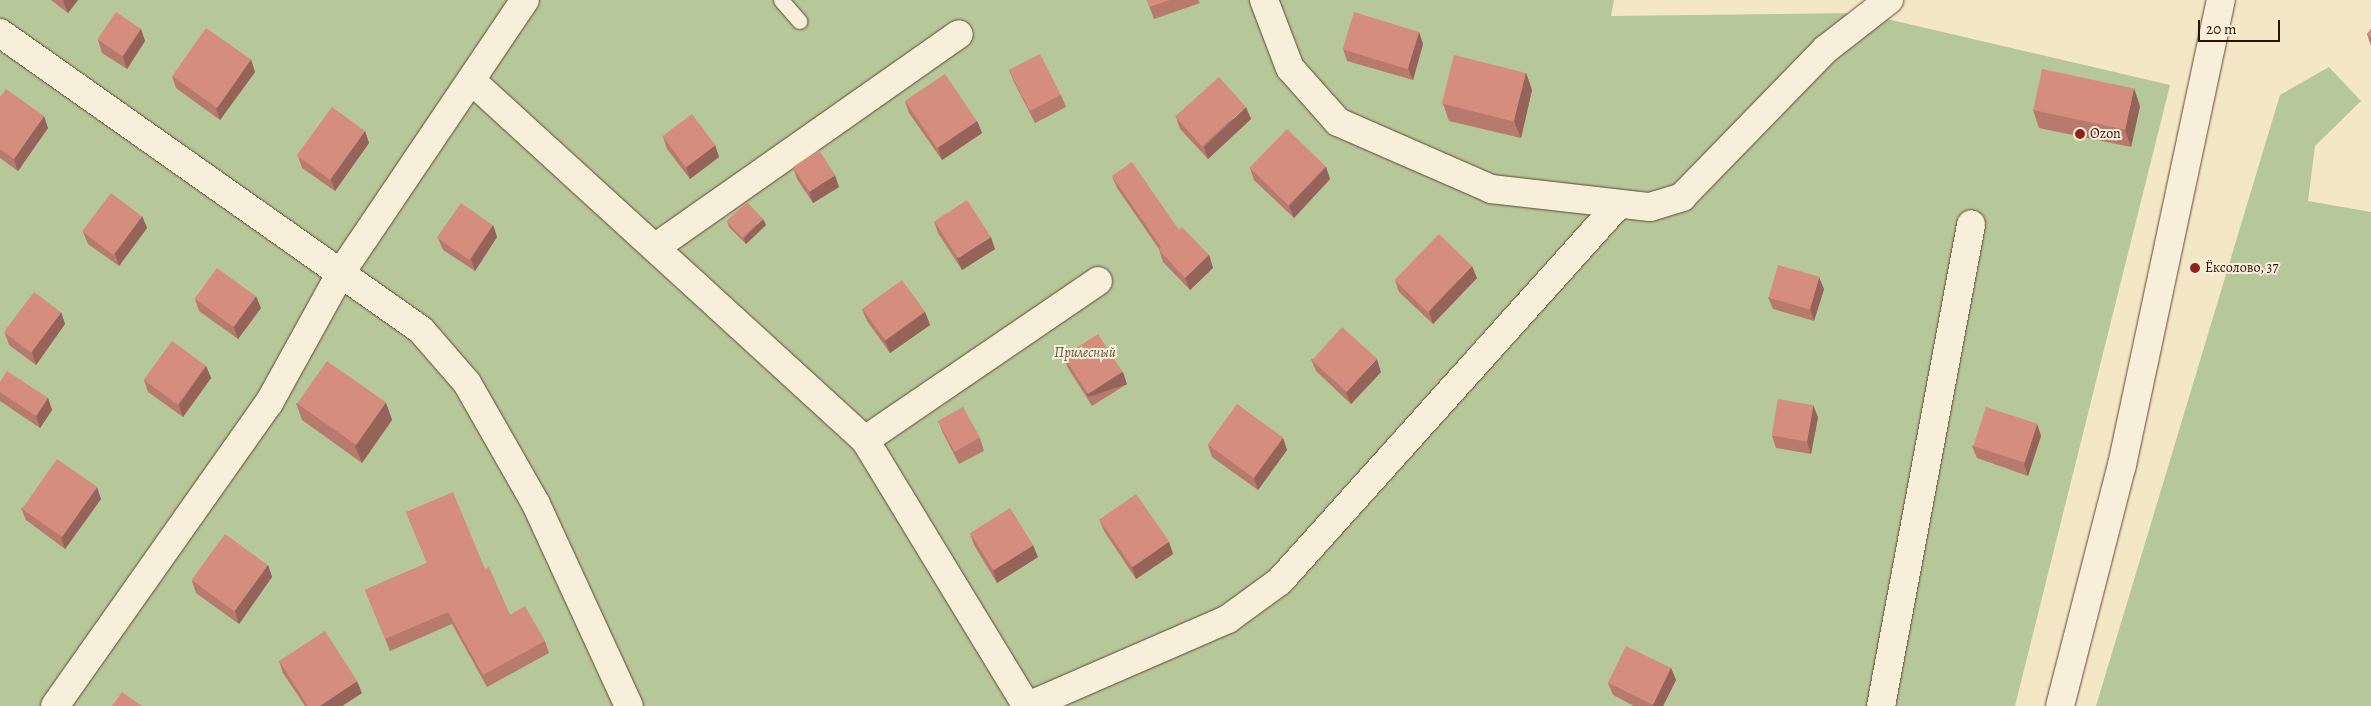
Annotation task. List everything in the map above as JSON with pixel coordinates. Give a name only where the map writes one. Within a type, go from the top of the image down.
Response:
[{"type":"street","points":[[54,706],[269,403],[342,271],[525,0]]},
{"type":"street","points":[[1264,0],[1290,68],[1338,122],[1491,189],[1618,206],[1650,207],[1682,197],[1826,48],[1889,0]]},
{"type":"street","points":[[2060,706],[2122,465],[2217,2]]},
{"type":"street","points":[[0,33],[342,271],[422,330],[467,383],[536,504],[629,706]]},
{"type":"street","points":[[656,247],[959,34]]},
{"type":"street","points":[[472,81],[656,247],[865,440],[1040,704],[1228,619],[1280,581],[1618,206]]},
{"type":"street","points":[[1881,706],[1971,224]]},
{"type":"street","points":[[865,440],[1098,281]]},
{"type":"lane","points":[[781,0],[799,21]]},
{"type":"green space","name":"Прилесный","points":[[0,0],[1614,0],[1611,16],[1861,13],[2170,85],[2015,706],[0,706]]},
{"type":"green space","points":[[2329,67],[2361,101],[2315,146],[2308,201],[2371,212],[2371,706],[2096,706],[2280,95]]},
{"type":"building","points":[[1147,0],[1170,0],[1149,7]]},
{"type":"building","points":[[116,12],[141,29],[122,56],[98,39]]},
{"type":"building","points":[[1354,12],[1419,32],[1408,69],[1343,49]]},
{"type":"building","points":[[206,28],[251,60],[217,108],[172,76]]},
{"type":"building","points":[[2371,29],[2371,38],[2367,34]]},
{"type":"building","points":[[1040,54],[1061,95],[1030,111],[1009,70]]},
{"type":"building","points":[[1454,55],[1526,73],[1514,121],[1442,104]]},
{"type":"building","points":[[2042,69],[2134,89],[2125,130],[2033,110]]},
{"type":"building","points":[[945,74],[977,121],[937,148],[905,101]]},
{"type":"building","points":[[1219,77],[1246,107],[1202,146],[1175,116]]},
{"type":"building","points":[[6,89],[44,116],[14,159],[0,149],[0,97]]},
{"type":"building","points":[[332,107],[365,131],[330,180],[297,156]]},
{"type":"building","points":[[692,114],[715,145],[686,167],[662,136]]},
{"type":"building","points":[[1287,129],[1326,167],[1288,205],[1249,168]]},
{"type":"building","points":[[819,150],[835,175],[809,192],[793,167]]},
{"type":"building","points":[[1132,162],[1179,230],[1182,227],[1209,255],[1185,278],[1159,250],[1161,247],[1112,176]]},
{"type":"building","points":[[111,193],[142,216],[113,255],[82,231]]},
{"type":"building","points":[[967,200],[991,237],[958,258],[934,221]]},
{"type":"building","points":[[747,202],[763,219],[742,238],[727,221]]},
{"type":"building","points":[[461,203],[493,225],[469,260],[437,237]]},
{"type":"building","points":[[1439,234],[1472,266],[1428,312],[1395,280]]},
{"type":"building","points":[[1778,265],[1819,277],[1810,310],[1769,298]]},
{"type":"building","points":[[217,268],[256,296],[233,327],[195,299]]},
{"type":"building","points":[[902,280],[925,312],[885,340],[862,309]]},
{"type":"building","points":[[34,292],[61,312],[31,352],[4,332]]},
{"type":"building","points":[[1342,327],[1377,358],[1347,392],[1312,360]]},
{"type":"building","points":[[1098,334],[1123,372],[1088,394],[1064,356]]},
{"type":"building","points":[[172,341],[206,366],[178,405],[144,380]]},
{"type":"building","points":[[327,361],[386,402],[356,445],[297,404]]},
{"type":"building","points":[[7,371],[48,398],[36,416],[0,392],[0,382]]},
{"type":"building","points":[[1778,399],[1813,405],[1807,442],[1772,435]]},
{"type":"building","points":[[1237,404],[1283,438],[1254,478],[1208,444]]},
{"type":"building","points":[[963,407],[980,438],[955,452],[938,421]]},
{"type":"building","points":[[1986,407],[2037,424],[2025,463],[1973,446]]},
{"type":"building","points":[[57,459],[97,487],[62,537],[22,509]]},
{"type":"building","points":[[453,492],[485,569],[489,567],[510,615],[525,606],[545,641],[483,675],[448,612],[385,639],[365,590],[427,563],[406,512]]},
{"type":"building","points":[[1136,494],[1169,542],[1132,567],[1099,520]]},
{"type":"building","points":[[1010,508],[1033,545],[993,570],[970,533]]},
{"type":"building","points":[[225,534],[268,565],[234,611],[191,580]]},
{"type":"building","points":[[325,631],[357,681],[320,706],[308,706],[279,661]]},
{"type":"building","points":[[1626,646],[1671,668],[1653,705],[1608,683]]},
{"type":"building","points":[[122,692],[142,706],[112,706]]},
{"type":"place","name":"Ozon","points":[[2080,134]]},
{"type":"place","name":"Ёксолово, 37","points":[[2195,268]]}]
